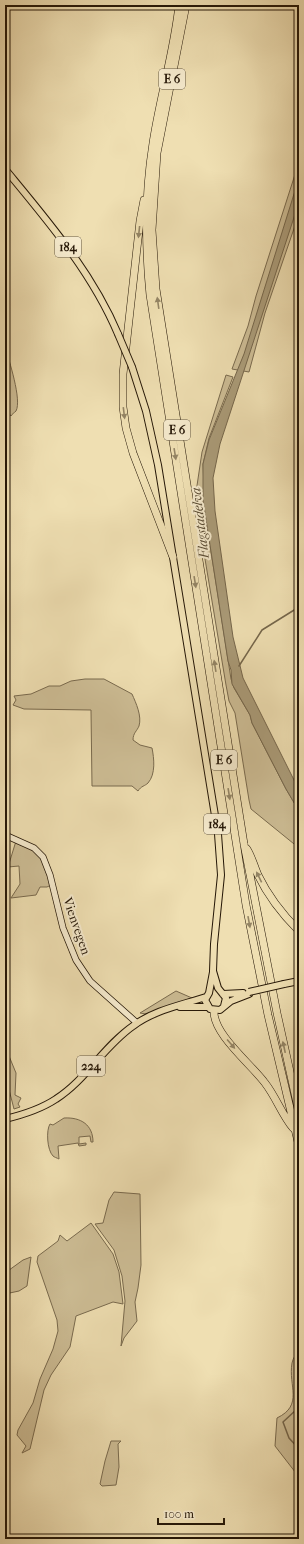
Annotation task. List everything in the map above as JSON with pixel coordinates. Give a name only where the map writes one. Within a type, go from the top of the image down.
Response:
[{"type":"highway","name":"E 6","points":[[173,557],[133,453],[126,428],[122,399],[123,374],[140,221],[156,125],[179,5]]},
{"type":"highway","name":"E 6","points":[[186,5],[157,153],[153,211],[154,269],[161,328],[244,844],[277,1013],[299,1112]]},
{"type":"highway","name":"E 6","points":[[148,180],[147,259],[157,344],[246,905],[266,1008],[299,1146]]},
{"type":"highway","name":"E 6","points":[[244,844],[271,898],[286,917],[299,930]]},
{"type":"highway","name":"E 6","points":[[211,1009],[223,1034],[265,1083],[277,1100],[287,1121],[295,1130]]},
{"type":"main road","name":"184","points":[[5,169],[68,248],[100,299],[118,334],[132,367],[141,393],[153,440],[220,852],[221,883],[214,950],[214,970],[208,995]]},
{"type":"main road","name":"Vienvegen","points":[[5,835],[34,848],[44,857],[63,928],[76,960],[90,981],[137,1022]]},
{"type":"main road","name":"184","points":[[214,970],[222,993]]},
{"type":"main road","name":"224","points":[[5,1118],[31,1111],[57,1098],[83,1075],[116,1040],[137,1022],[208,995],[215,990],[222,993],[249,993],[299,981]]},
{"type":"main road","name":"224","points":[[285,985],[299,985]]},
{"type":"main road","points":[[222,993],[226,998],[224,1006]]},
{"type":"main road","name":"224","points":[[174,1007],[220,1010],[235,999],[249,993]]},
{"type":"main road","points":[[208,995],[206,1002],[211,1009]]},
{"type":"shaded area","points":[[299,162],[299,214],[265,313],[249,372],[232,369],[248,326],[256,296]]},
{"type":"shaded area","points":[[299,178],[299,202],[220,444],[213,478],[215,511],[233,637],[243,678],[299,790],[299,811],[252,723],[250,715],[232,684],[203,500],[203,464],[209,440],[244,354]]},
{"type":"shaded area","points":[[5,347],[14,380],[17,398],[16,411],[11,416],[7,411],[8,399],[5,392]]},
{"type":"shaded area","points":[[226,375],[233,377],[209,438],[203,464],[205,513],[231,679],[234,688],[250,715],[252,723],[286,789],[299,811],[299,848],[251,809],[235,713],[229,701],[226,685],[195,499],[202,452]]},
{"type":"shaded area","points":[[104,679],[132,694],[140,718],[139,726],[134,734],[133,740],[140,745],[152,748],[154,761],[151,779],[138,791],[132,786],[92,786],[91,710],[24,709],[13,705],[16,700],[14,696],[31,694],[49,686],[60,686],[71,681]]},
{"type":"shaded area","points":[[16,841],[32,850],[43,862],[51,885],[47,887],[40,887],[36,895],[11,898],[20,884],[19,866],[8,867]]},
{"type":"shaded area","points":[[176,991],[192,998],[146,1014],[140,1013]]},
{"type":"shaded area","points":[[5,1055],[9,1056],[16,1073],[15,1095],[21,1098],[18,1104],[20,1107],[14,1109],[6,1078],[8,1059],[5,1058]]},
{"type":"shaded area","points":[[64,1118],[76,1119],[85,1123],[91,1131],[93,1142],[91,1142],[90,1136],[79,1137],[79,1144],[86,1143],[86,1145],[79,1146],[78,1143],[58,1146],[59,1159],[53,1156],[49,1149],[48,1131],[50,1124],[53,1125]]},
{"type":"shaded area","points":[[114,1192],[140,1194],[141,1265],[135,1302],[137,1321],[124,1338],[121,1346],[125,1301],[122,1276],[114,1250],[95,1224],[103,1223],[109,1200]]},
{"type":"shaded area","points":[[91,1223],[113,1254],[119,1272],[123,1304],[113,1302],[76,1316],[70,1347],[51,1375],[44,1390],[30,1449],[22,1453],[26,1446],[17,1435],[18,1430],[33,1403],[40,1379],[53,1349],[58,1331],[57,1320],[37,1262],[38,1256],[58,1241],[60,1235],[67,1241]]},
{"type":"shaded area","points":[[31,1257],[27,1286],[19,1291],[5,1294],[5,1273],[23,1260]]},
{"type":"shaded area","points":[[299,1350],[299,1477],[275,1446],[277,1418],[285,1413],[293,1401],[291,1371],[292,1363]]},
{"type":"shaded area","points":[[111,1441],[121,1441],[118,1444],[119,1467],[116,1485],[102,1486],[100,1484]]},
{"type":"waterway","points":[[239,666],[262,630],[299,607]]},
{"type":"waterway","points":[[298,1404],[296,1410],[283,1422],[289,1438],[299,1449]]},
{"type":"water label","name":"Flagstadelva","points":[[200,523]]}]
